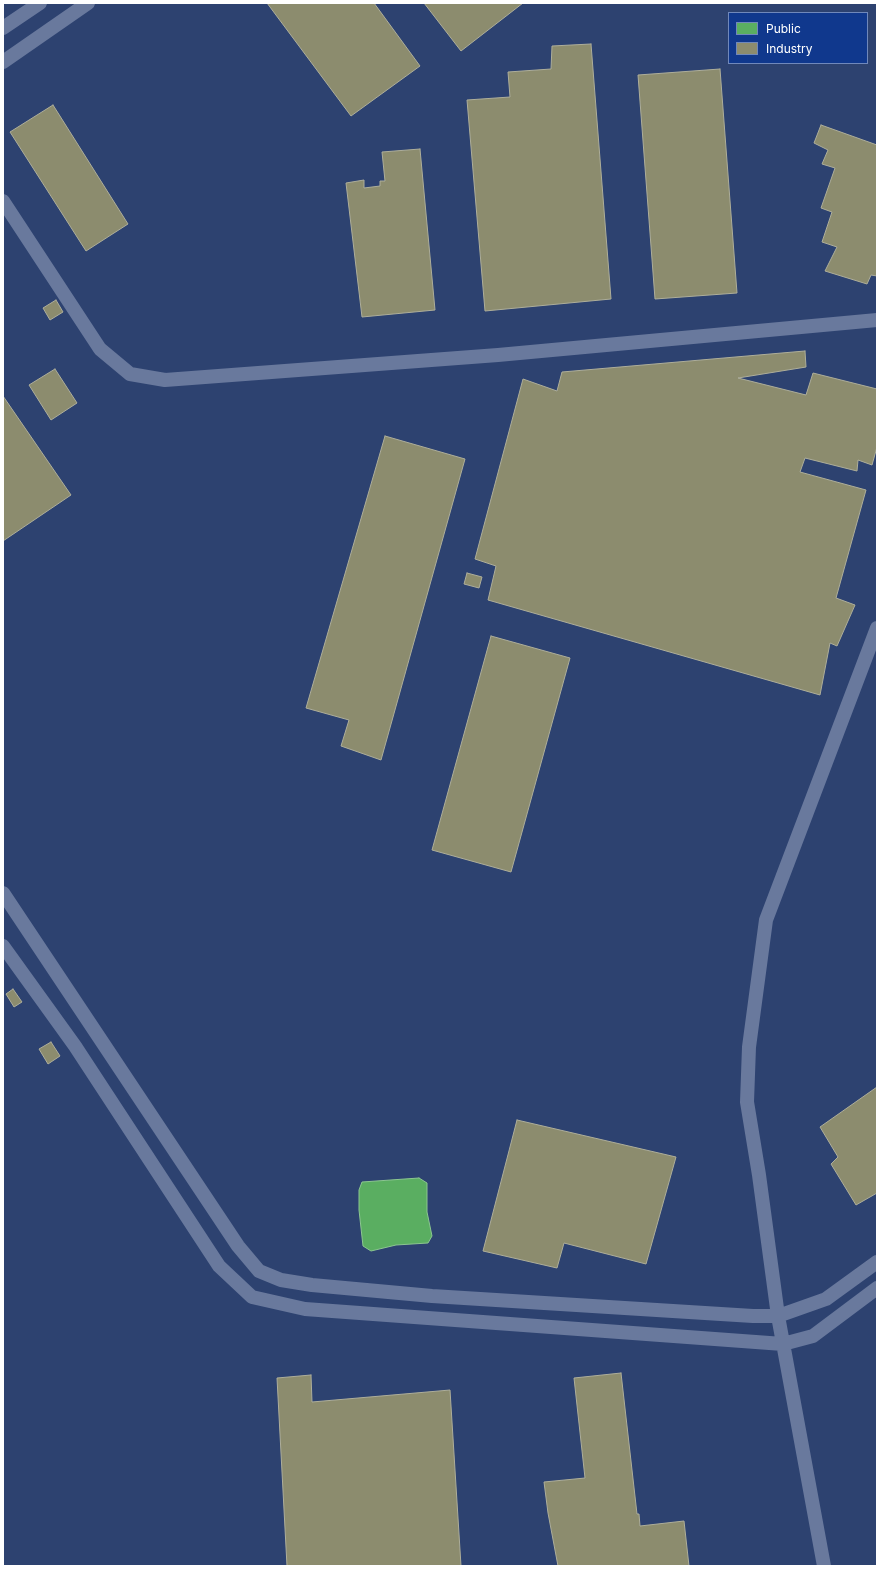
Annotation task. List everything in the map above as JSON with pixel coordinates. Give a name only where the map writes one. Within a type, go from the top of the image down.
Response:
[{"type":"street","points":[[3,28],[40,3]]},
{"type":"street","points":[[3,62],[88,3]]},
{"type":"street","points":[[3,201],[100,349],[130,374],[165,380],[498,355],[877,320]]},
{"type":"street","points":[[824,1566],[778,1316],[759,1175],[747,1102],[749,1047],[766,920],[877,628]]},
{"type":"street","points":[[3,893],[238,1246],[259,1271],[281,1280],[312,1285],[432,1296],[778,1316],[826,1299],[877,1262]]},
{"type":"street","points":[[3,946],[75,1046],[219,1266],[252,1297],[305,1309],[783,1344],[813,1336],[877,1288]]},
{"type":"building: Public","points":[[419,1178],[427,1183],[427,1212],[432,1236],[428,1243],[396,1245],[371,1251],[363,1246],[359,1210],[359,1190],[362,1182]]},
{"type":"building: Industry","points":[[267,3],[374,3],[420,66],[351,116]]},
{"type":"building: Industry","points":[[424,3],[523,3],[461,51]]},
{"type":"building: Industry","points":[[591,44],[611,299],[485,311],[467,100],[510,97],[508,72],[551,69],[552,46]]},
{"type":"building: Industry","points":[[720,69],[737,293],[655,299],[638,75]]},
{"type":"building: Industry","points":[[53,105],[128,224],[86,251],[10,132]]},
{"type":"building: Industry","points":[[821,125],[877,145],[877,276],[871,275],[867,284],[825,271],[837,247],[822,242],[832,212],[821,208],[835,168],[822,164],[828,150],[814,143]]},
{"type":"building: Industry","points":[[420,149],[435,310],[362,317],[346,183],[364,180],[364,188],[380,186],[380,181],[385,181],[382,152]]},
{"type":"building: Industry","points":[[56,300],[63,312],[50,320],[43,308]]},
{"type":"building: Industry","points":[[805,351],[806,367],[738,378],[806,395],[813,373],[877,389],[877,447],[872,465],[858,460],[857,471],[805,458],[800,472],[866,490],[836,598],[855,605],[837,646],[830,643],[820,695],[488,600],[496,566],[475,559],[523,379],[557,391],[562,372]]},
{"type":"building: Industry","points":[[55,369],[77,403],[51,420],[29,385]]},
{"type":"building: Industry","points":[[3,396],[71,495],[3,541]]},
{"type":"building: Industry","points":[[385,436],[465,459],[381,760],[341,746],[349,720],[306,708]]},
{"type":"building: Industry","points":[[467,573],[482,577],[479,588],[464,584]]},
{"type":"building: Industry","points":[[491,636],[570,658],[511,872],[432,850]]},
{"type":"building: Industry","points":[[13,989],[22,1002],[14,1007],[6,994]]},
{"type":"building: Industry","points":[[51,1042],[60,1056],[48,1064],[39,1049]]},
{"type":"building: Industry","points":[[877,1087],[877,1193],[856,1205],[831,1164],[838,1157],[820,1127]]},
{"type":"building: Industry","points":[[517,1120],[676,1157],[646,1264],[564,1243],[557,1268],[483,1251]]},
{"type":"building: Industry","points":[[621,1373],[637,1514],[639,1514],[640,1526],[684,1521],[689,1566],[558,1566],[544,1482],[585,1478],[574,1378]]},
{"type":"building: Industry","points":[[311,1375],[312,1402],[450,1390],[461,1566],[287,1566],[277,1378]]}]
